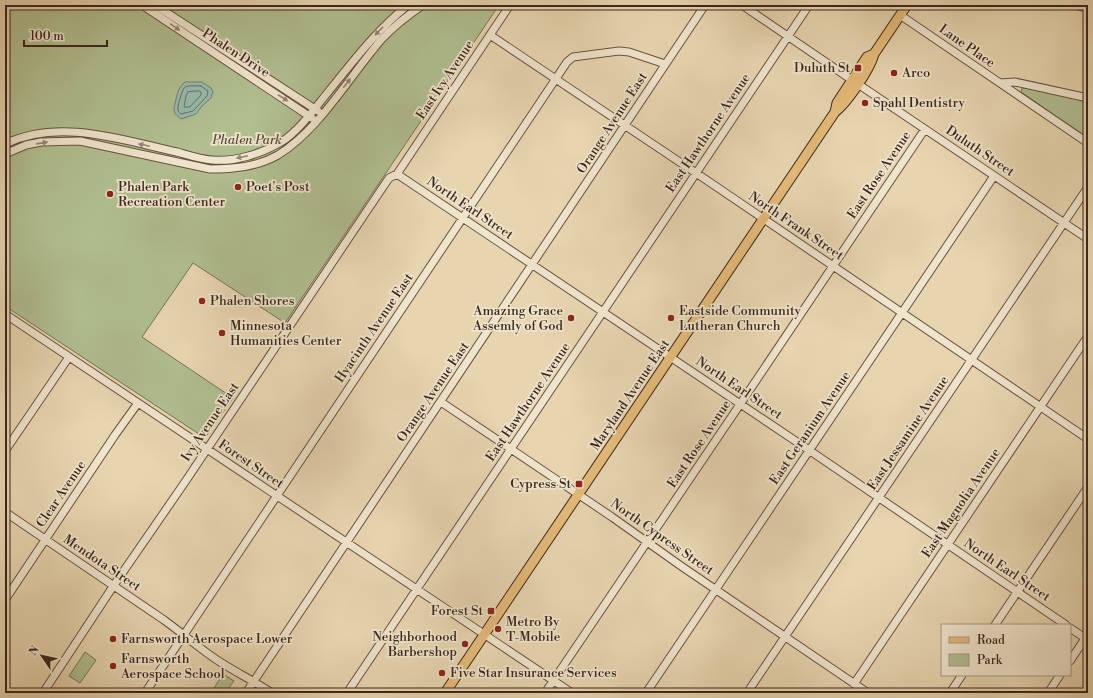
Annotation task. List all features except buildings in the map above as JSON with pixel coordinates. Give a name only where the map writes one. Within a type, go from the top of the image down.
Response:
[{"type":"main road","name":"Maryland Avenue East","points":[[445,693],[835,112],[842,107],[855,82],[872,61],[874,54],[907,5]]},
{"type":"street","name":"Phalen Drive","points":[[142,5],[316,120]]},
{"type":"street","name":"Phalen Drive","points":[[155,5],[322,114]]},
{"type":"street","points":[[5,144],[24,137],[39,134],[82,132],[212,160],[240,158],[253,154],[282,142],[292,133],[315,109],[378,31],[408,5]]},
{"type":"street","points":[[5,154],[26,145],[41,142],[80,141],[210,169],[243,167],[261,162],[276,156],[289,147],[322,114],[382,39],[406,16],[423,5]]},
{"type":"street","name":"East Ivy Avenue","points":[[398,171],[510,5]]},
{"type":"street","name":"Orange Avenue East","points":[[246,693],[705,5]]},
{"type":"street","name":"Duluth Street","points":[[742,5],[1088,239]]},
{"type":"street","name":"East Hawthorne Avenue","points":[[347,693],[809,5]]},
{"type":"street","points":[[1074,5],[1088,8]]},
{"type":"street","name":"Lane Place","points":[[900,15],[1088,143]]},
{"type":"street","name":"North Frank Street","points":[[490,35],[1088,439]]},
{"type":"street","name":"Hyacinth Avenue East","points":[[145,693],[567,62],[573,57],[619,51],[629,52],[665,64]]},
{"type":"street","name":"Lane Place","points":[[1000,83],[1014,82],[1088,98]]},
{"type":"street","name":"East Rose Avenue","points":[[544,693],[741,404],[925,129]]},
{"type":"street","name":"North Earl Street","points":[[398,171],[462,217],[810,450],[1065,624]]},
{"type":"street","name":"Ivy Avenue East","points":[[43,693],[114,585],[389,178],[398,171]]},
{"type":"street","name":"East Geranium Avenue","points":[[646,693],[994,176]]},
{"type":"street","name":"East Jessamine Avenue","points":[[747,693],[1088,187]]},
{"type":"street","name":"Forest Street","points":[[5,314],[572,693]]},
{"type":"street","name":"East Magnolia Avenue","points":[[854,684],[1088,336]]},
{"type":"street","points":[[5,451],[69,357]]},
{"type":"street","name":"North Cypress Street","points":[[441,402],[579,494],[716,590],[868,693]]},
{"type":"street","name":"Clear Avenue","points":[[5,600],[138,403]]},
{"type":"street","points":[[996,624],[1088,487]]},
{"type":"street","name":"Mendota Street","points":[[5,512],[114,585],[232,670],[254,681],[272,693]]},
{"type":"street","points":[[1071,629],[1087,637],[1071,660]]},
{"type":"street","points":[[950,693],[961,676]]},
{"type":"street","points":[[1048,693],[1059,676]]},
{"type":"green space","name":"Phalen Park","points":[[5,5],[499,5],[285,323],[193,263],[142,337],[233,398],[205,438],[5,306]]},
{"type":"green space","points":[[1022,88],[1032,88],[1088,102],[1088,138],[1021,92]]},
{"type":"green space","points":[[85,652],[96,660],[80,683],[69,676]]},
{"type":"green space","points":[[223,674],[234,681],[225,693],[221,693],[214,688]]},
{"type":"water","points":[[185,82],[202,82],[211,88],[213,92],[211,98],[196,114],[181,119],[174,112],[174,108],[179,89]]},
{"type":"place","name":"Duluth St","points":[[858,68]]},
{"type":"place","name":"Arco","points":[[894,73]]},
{"type":"place","name":"Spahl Dentistry","points":[[865,103]]},
{"type":"place","name":"Poet's Post","points":[[238,187]]},
{"type":"place","name":"Phalen Park Recreation Center","points":[[110,194]]},
{"type":"place","name":"Phalen Shores","points":[[202,301]]},
{"type":"place","name":"Amazing Grace Assemly of God","points":[[571,318]]},
{"type":"place","name":"Eastside Community Lutheran Church","points":[[671,318]]},
{"type":"place","name":"Minnesota Humanities Center","points":[[222,333]]},
{"type":"place","name":"Cypress St","points":[[579,484]]},
{"type":"place","name":"Forest St","points":[[491,611]]},
{"type":"place","name":"Metro By T-Mobile","points":[[498,629]]},
{"type":"place","name":"Farnsworth Aerospace Lower","points":[[113,639]]},
{"type":"place","name":"Neighborhood Barbershop","points":[[465,644]]},
{"type":"place","name":"Farnsworth Aerospace School","points":[[113,666]]},
{"type":"place","name":"Five Star Insurance Services","points":[[442,673]]}]
